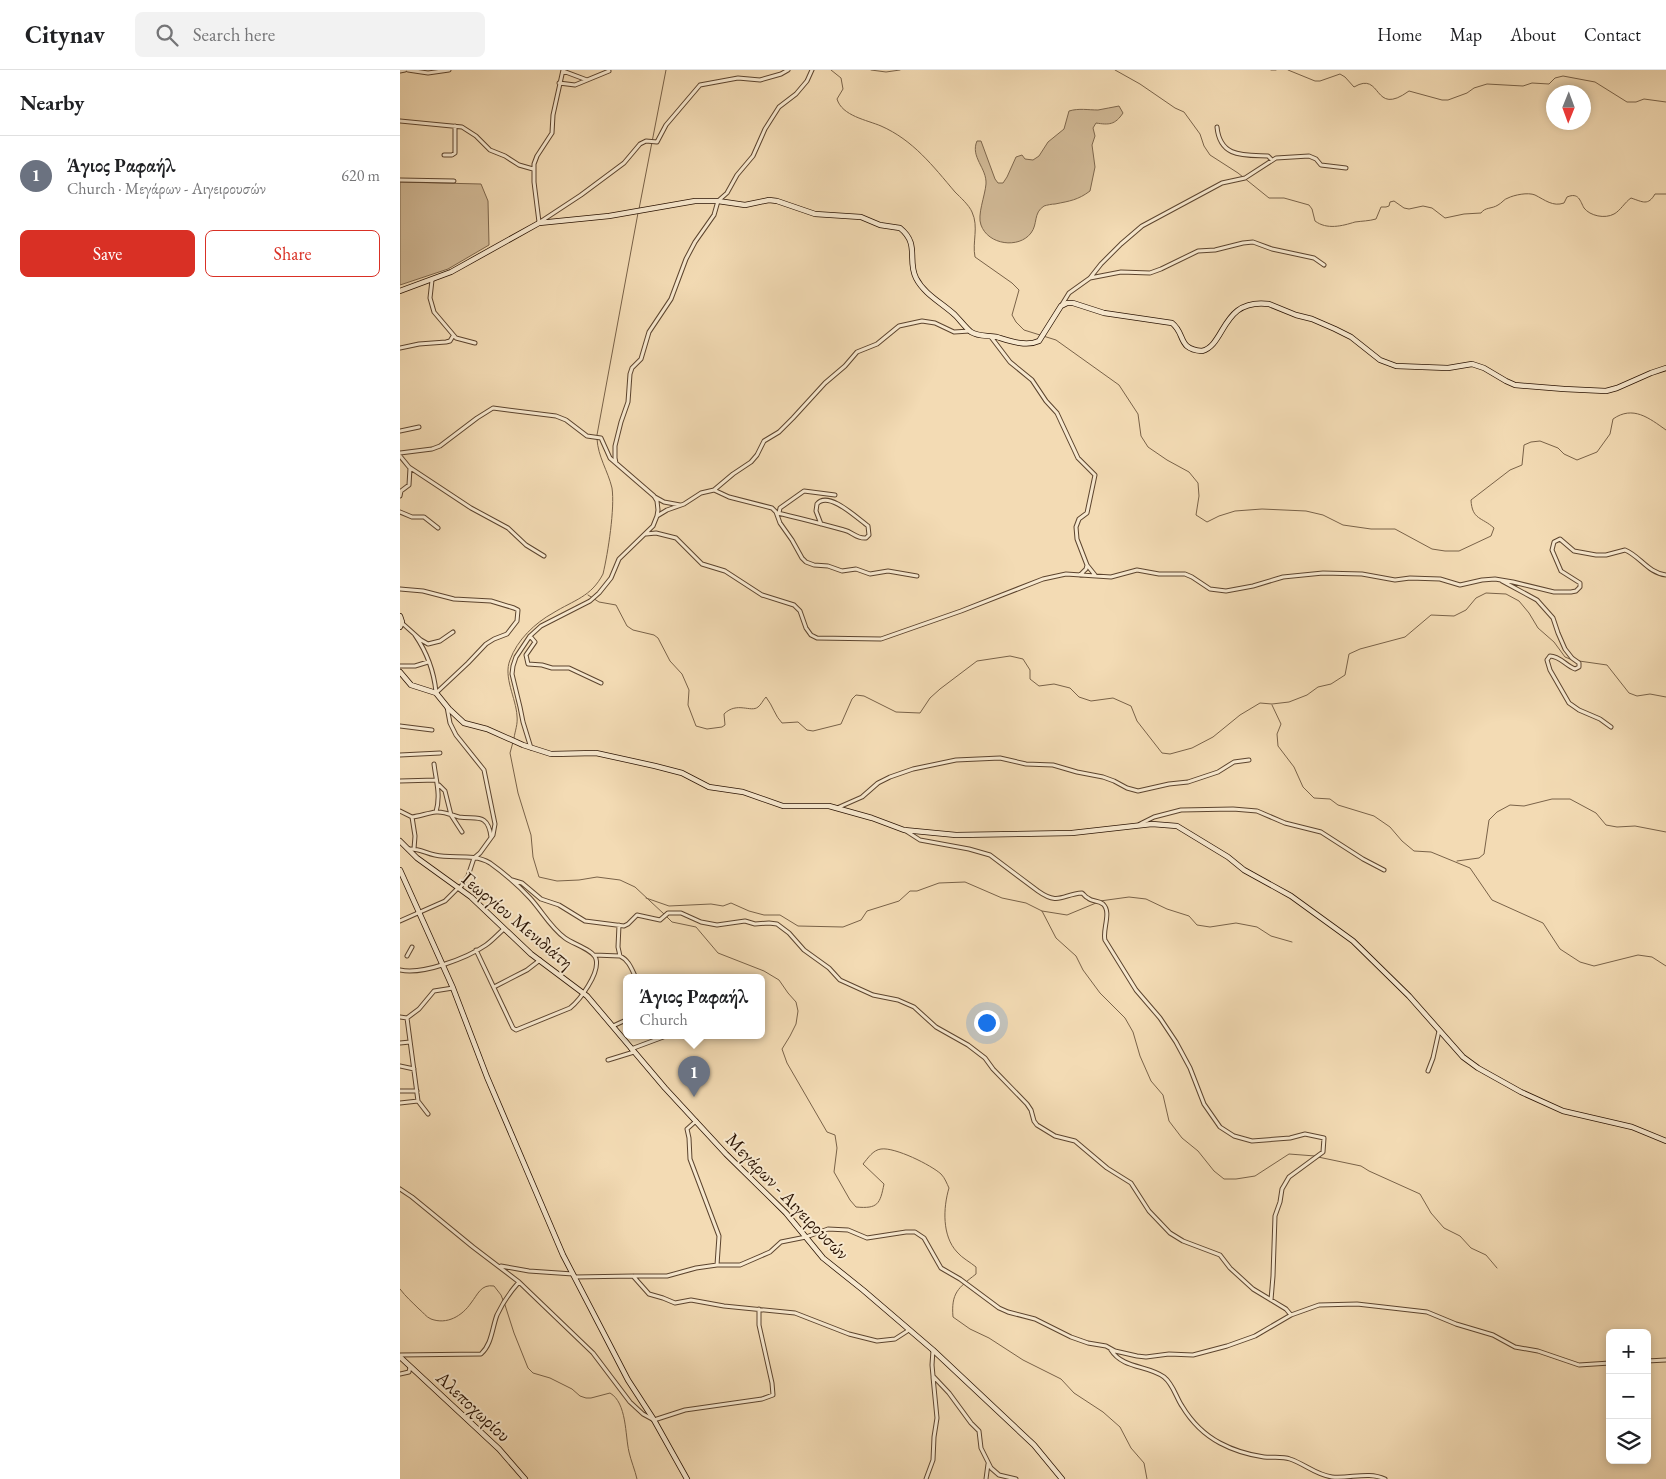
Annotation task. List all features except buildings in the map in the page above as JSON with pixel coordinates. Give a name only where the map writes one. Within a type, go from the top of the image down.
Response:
[{"type":"street","points":[[400,71],[428,73],[450,70]]},
{"type":"street","points":[[539,223],[533,169],[536,156],[552,133],[553,115],[563,70],[587,80]]},
{"type":"street","points":[[400,291],[461,267],[539,223],[581,195],[624,163],[643,142],[656,142],[659,140],[666,125],[700,85],[738,78],[760,80],[788,70]]},
{"type":"street","points":[[616,464],[615,446],[620,422],[627,404],[629,380],[632,369],[641,359],[649,332],[670,302],[686,260],[695,242],[714,215],[718,201],[727,193],[737,175],[753,156],[765,129],[779,107],[796,94],[807,81],[812,70]]},
{"type":"street","points":[[559,83],[575,85],[609,71]]},
{"type":"street","points":[[400,121],[455,126],[465,129],[490,150],[519,165],[533,169]]},
{"type":"street","points":[[444,154],[452,156],[455,153],[455,126]]},
{"type":"street","points":[[1217,126],[1224,147],[1229,152],[1252,156],[1268,156],[1272,160]]},
{"type":"street","points":[[539,223],[601,217],[695,201],[718,201],[745,205],[769,200],[815,214],[861,217],[878,224],[900,228],[911,242],[913,272],[920,285],[971,331],[978,335],[1015,342],[1036,342],[1041,339],[1069,293],[1090,278],[1101,264],[1142,226],[1222,183],[1245,178],[1276,158],[1309,156],[1316,159],[1320,165],[1346,168]]},
{"type":"street","points":[[400,180],[454,181]]},
{"type":"street","points":[[1090,278],[1122,272],[1150,272],[1161,269],[1198,251],[1215,250],[1249,242],[1314,258],[1324,265]]},
{"type":"street","points":[[432,280],[430,298],[432,308],[436,314],[453,335],[460,340],[475,343]]},
{"type":"street","points":[[1061,306],[1067,302],[1104,313],[1172,323],[1186,346],[1202,351],[1210,347],[1228,320],[1236,312],[1252,305],[1269,304],[1340,331],[1380,360],[1391,364],[1448,368],[1465,364],[1476,365],[1510,383],[1523,386],[1609,390],[1666,368]]},
{"type":"street","points":[[658,516],[667,510],[681,506],[701,493],[714,490],[753,460],[764,441],[779,432],[859,350],[877,344],[899,326],[914,322],[932,322],[954,332],[971,331]]},
{"type":"street","points":[[400,348],[418,344],[446,342],[450,341],[453,335]]},
{"type":"street","points":[[991,337],[1010,362],[1032,380],[1046,401],[1057,413],[1079,461],[1095,475],[1087,513],[1079,519],[1076,527],[1077,539],[1087,565],[1096,576]]},
{"type":"street","points":[[544,556],[526,545],[508,528],[477,512],[410,468],[400,455],[440,446],[476,418],[493,408],[556,416],[589,437],[601,438],[610,458],[616,464],[654,496],[664,502],[681,506]]},
{"type":"street","points":[[400,431],[420,427]]},
{"type":"street","points":[[400,496],[401,491],[410,485],[410,468]]},
{"type":"street","points":[[714,490],[729,498],[768,507],[777,512],[821,524],[848,531],[857,538],[866,538],[869,535],[868,526],[828,500],[822,500],[817,504],[816,511],[821,524]]},
{"type":"street","points":[[777,512],[804,491],[835,495]]},
{"type":"street","points":[[531,748],[512,674],[516,657],[530,636],[541,626],[593,599],[608,582],[619,559],[653,526],[658,516],[658,504],[654,496]]},
{"type":"street","points":[[400,512],[412,517],[424,517],[438,528]]},
{"type":"street","points":[[777,512],[780,523],[806,562],[842,571],[856,569],[870,574],[888,571],[917,576]]},
{"type":"street","points":[[646,534],[656,533],[676,538],[702,564],[725,571],[762,595],[794,605],[800,611],[806,628],[811,635],[818,638],[881,639],[1058,575],[1114,577],[1138,570],[1159,574],[1185,574],[1207,588],[1226,591],[1253,586],[1283,577],[1317,574],[1362,574],[1394,580],[1410,578],[1440,579],[1460,585],[1487,579],[1499,580],[1565,593],[1576,590],[1580,587],[1580,583],[1562,573],[1552,550],[1553,545],[1558,539],[1574,550],[1596,555],[1606,555],[1619,550],[1625,550],[1653,571],[1666,576]]},
{"type":"street","points":[[1080,575],[1087,565]]},
{"type":"street","points":[[1499,580],[1534,598],[1552,616],[1569,655],[1579,662],[1576,669],[1573,669],[1557,656],[1552,656],[1547,661],[1552,674],[1569,703],[1611,727]]},
{"type":"street","points":[[400,589],[423,591],[454,599],[491,601],[518,610],[517,621],[507,634],[486,644],[436,693]]},
{"type":"street","points":[[400,616],[401,625],[428,644],[440,640],[453,632]]},
{"type":"street","points":[[415,635],[423,647],[436,693],[447,707],[464,723],[487,729],[523,746],[551,754],[596,753],[682,773],[709,787],[743,792],[783,806],[817,805],[836,808],[904,830],[968,836],[1072,833],[1140,825],[1167,824],[1184,830],[1244,870],[1291,896],[1316,913],[1365,952],[1409,996],[1470,1063],[1521,1092],[1568,1113],[1632,1127],[1666,1141]]},
{"type":"street","points":[[530,636],[535,642],[526,655],[528,664],[552,668],[569,668],[602,683]]},
{"type":"street","points":[[400,666],[413,666],[428,662]]},
{"type":"street","points":[[400,672],[411,685],[436,693]]},
{"type":"street","points":[[400,921],[449,898],[468,876],[474,858],[494,835],[495,824],[484,770],[456,735],[450,723],[447,707]]},
{"type":"street","points":[[400,726],[432,730]]},
{"type":"street","points":[[400,755],[440,754]]},
{"type":"street","points":[[836,808],[862,797],[878,783],[890,777],[913,769],[961,759],[1000,758],[1026,764],[1053,765],[1103,777],[1127,788],[1138,790],[1188,782],[1218,772],[1234,762],[1249,760]]},
{"type":"street","points":[[434,764],[436,780],[445,791],[451,815],[462,832]]},
{"type":"street","points":[[400,781],[436,780]]},
{"type":"street","points":[[436,812],[439,802],[439,784]]},
{"type":"street","points":[[1140,825],[1154,817],[1181,810],[1232,809],[1257,811],[1285,823],[1321,832],[1384,870]]},
{"type":"street","points":[[400,811],[412,818],[436,812],[463,817],[478,817],[489,828],[492,837]]},
{"type":"street","points":[[412,818],[416,836],[414,848]]},
{"type":"street","points":[[904,830],[920,840],[990,855],[1046,896],[1060,899],[1082,893],[1088,899],[1104,904],[1107,910],[1105,940],[1136,990],[1160,1018],[1176,1042],[1190,1068],[1204,1104],[1220,1127],[1234,1136],[1252,1141],[1290,1138],[1305,1134],[1324,1138],[1324,1152],[1289,1177],[1282,1188],[1275,1216],[1271,1300]]},
{"type":"street","name":"Γεωργίου Μενιδιάτη","points":[[400,841],[423,862],[459,888],[540,960],[593,1002],[613,1026]]},
{"type":"street","points":[[408,849],[414,848],[439,856],[474,858],[490,863],[530,897],[546,920],[562,935],[594,955],[620,956],[626,960],[634,974]]},
{"type":"street","points":[[400,870],[453,988],[487,1077],[573,1275],[628,1380],[654,1420],[687,1479]]},
{"type":"street","points":[[512,880],[522,883],[541,899],[559,905],[585,921],[619,926],[628,924],[637,915],[641,914],[660,920],[671,913],[683,914],[701,922],[718,926],[745,922],[777,924],[789,933],[804,950],[829,968],[840,980],[873,995],[898,1000],[914,1007],[936,1027],[968,1044],[985,1058],[1026,1104],[1031,1110],[1037,1125],[1055,1136],[1075,1140],[1107,1168],[1130,1181],[1135,1186],[1149,1211],[1170,1233],[1183,1241],[1218,1254],[1245,1283],[1286,1309],[1292,1315]]},
{"type":"street","points":[[619,926],[618,947],[620,956]]},
{"type":"street","points":[[400,970],[408,971],[443,965],[489,943],[504,929]]},
{"type":"street","points":[[406,956],[412,947]]},
{"type":"street","points":[[476,950],[513,1028],[516,1030],[570,1008],[596,973],[597,961],[594,955]]},
{"type":"street","points":[[494,987],[527,970],[540,960]]},
{"type":"street","points":[[400,1017],[407,1018],[419,1010],[431,993],[436,990],[453,988]]},
{"type":"street","points":[[407,1018],[418,1101],[428,1114]]},
{"type":"street","points":[[613,1026],[623,1021]]},
{"type":"street","name":"Μεγάρων - Αιγειρουσών","points":[[613,1026],[632,1051],[731,1160],[783,1210],[823,1258],[933,1350],[1034,1445],[1062,1479]]},
{"type":"street","points":[[1428,1071],[1439,1030]]},
{"type":"street","points":[[608,1060],[659,1039]]},
{"type":"street","points":[[400,1043],[410,1042]]},
{"type":"street","points":[[400,1066],[414,1069]]},
{"type":"street","points":[[400,1091],[417,1091]]},
{"type":"street","points":[[400,1103],[418,1101]]},
{"type":"street","points":[[696,1121],[687,1129],[689,1156],[719,1236],[718,1265]]},
{"type":"street","points":[[400,1189],[412,1196],[473,1247],[519,1282],[593,1353],[630,1402],[643,1414],[654,1420],[685,1410],[762,1399],[773,1395],[759,1326],[759,1309]]},
{"type":"street","points":[[498,1265],[529,1271],[573,1275],[667,1276],[696,1268],[740,1265],[770,1252],[781,1242],[806,1237],[832,1228],[848,1230],[867,1238],[906,1232],[918,1233],[924,1238],[941,1268],[965,1283],[993,1305],[1008,1312],[1038,1321],[1071,1337],[1088,1343],[1106,1346],[1122,1361],[1156,1372],[1166,1378],[1182,1406],[1195,1423],[1223,1444],[1261,1456],[1288,1458],[1331,1477],[1371,1475],[1385,1479]]},
{"type":"street","points":[[633,1276],[649,1294],[672,1303],[691,1300],[724,1306],[802,1315],[849,1334],[870,1340],[891,1340],[910,1329]]},
{"type":"street","points":[[400,1356],[481,1354],[488,1346],[502,1304],[519,1282]]},
{"type":"street","points":[[1110,1350],[1143,1357],[1169,1354],[1189,1356],[1255,1336],[1292,1315],[1324,1304],[1357,1304],[1427,1312],[1456,1324],[1489,1334],[1515,1347],[1538,1351],[1579,1365],[1606,1363]]},
{"type":"street","points":[[926,1479],[933,1457],[937,1418],[932,1365],[933,1350]]},
{"type":"street","name":"Αλεποχωρίου","points":[[400,1356],[499,1449],[525,1479]]},
{"type":"street","points":[[1651,1361],[1666,1360]]},
{"type":"street","points":[[400,1374],[409,1372],[410,1366]]},
{"type":"street","points":[[933,1377],[950,1393],[970,1423],[979,1431],[982,1448],[988,1464],[996,1473],[1016,1479]]},
{"type":"street","points":[[986,1479],[988,1464]]},
{"type":"shaded area","points":[[1119,106],[1123,113],[1117,120],[1108,124],[1096,123],[1093,128],[1095,136],[1092,145],[1095,167],[1090,191],[1074,200],[1044,206],[1038,212],[1031,233],[1019,241],[1012,243],[997,241],[985,232],[981,225],[980,216],[986,178],[977,157],[975,147],[977,141],[981,141],[995,179],[998,183],[1003,183],[1016,157],[1022,155],[1025,159],[1033,160],[1039,156],[1048,142],[1064,129],[1069,111],[1080,109],[1098,110]]},
{"type":"shaded area","points":[[400,182],[481,184],[488,201],[489,245],[448,269],[400,285]]},
{"type":"waterway","points":[[639,209],[666,70]]},
{"type":"waterway","points":[[831,70],[841,78],[843,89],[837,99],[844,110],[856,117],[881,126],[913,146],[969,207],[975,223],[975,257],[1019,290],[1012,315],[1016,322],[1024,330],[1056,340],[1119,385],[1138,414],[1141,436],[1148,447],[1189,472],[1198,483],[1199,496],[1196,515],[1207,522],[1235,511],[1262,509],[1306,511],[1323,515],[1343,525],[1371,529],[1395,529],[1432,549],[1459,551],[1491,536],[1494,528],[1476,515],[1473,511],[1471,500],[1510,470],[1522,465],[1524,445],[1540,441],[1558,448],[1564,454],[1577,460],[1597,452],[1610,434],[1613,419],[1627,413],[1641,415],[1666,430]]},
{"type":"waterway","points":[[871,70],[886,72],[900,70]]},
{"type":"waterway","points":[[1115,70],[1184,112],[1200,134],[1204,146],[1210,155],[1238,173],[1269,198],[1284,198],[1309,205],[1315,221],[1324,226],[1340,226],[1376,219],[1381,207],[1389,206],[1390,202],[1394,201],[1409,209],[1423,206],[1432,208],[1445,218],[1481,213],[1521,194],[1532,194],[1556,204],[1564,203],[1567,197],[1577,196],[1587,211],[1594,215],[1610,216],[1616,213],[1631,198],[1647,202],[1655,194],[1666,194]]},
{"type":"waterway","points":[[1271,70],[1276,70]]},
{"type":"waterway","points":[[1288,70],[1315,81],[1340,74],[1354,87],[1363,83],[1370,84],[1383,97],[1389,99],[1397,98],[1409,91],[1448,100],[1487,84],[1523,86],[1532,83],[1549,84],[1555,78],[1563,76],[1595,82],[1627,102],[1636,102],[1644,99],[1666,102]]},
{"type":"waterway","points":[[597,435],[638,213]]},
{"type":"waterway","points":[[514,738],[517,716],[508,673],[513,653],[533,627],[546,617],[587,593],[603,574],[607,555],[613,497],[612,488],[599,452],[597,439]]},
{"type":"waterway","points":[[588,595],[599,602],[616,605],[627,626],[633,630],[654,635],[658,638],[670,661],[682,674],[689,690],[688,705],[696,726],[707,729],[725,725],[724,714],[729,710],[734,708],[755,708],[766,697],[782,723],[798,722],[807,730],[813,731],[841,724],[852,699],[856,695],[864,696],[896,712],[920,713],[930,698],[977,661],[1010,656],[1023,659],[1030,670],[1030,679],[1039,686],[1054,684],[1070,688],[1079,697],[1091,701],[1113,698],[1131,706],[1137,721],[1162,753],[1170,754],[1192,748],[1213,737],[1240,715],[1260,703],[1289,702],[1307,695],[1318,687],[1331,684],[1345,675],[1349,654],[1360,649],[1405,637],[1431,615],[1454,616],[1466,610],[1476,598],[1486,593],[1506,594],[1519,601],[1538,628],[1554,642],[1565,657],[1570,659]]},
{"type":"waterway","points":[[1579,661],[1607,665],[1629,693],[1637,696],[1650,694],[1666,697]]},
{"type":"waterway","points":[[1272,705],[1281,724],[1277,734],[1278,746],[1294,767],[1303,787],[1314,798],[1330,799],[1338,805],[1374,816],[1390,827],[1414,851],[1431,852],[1470,868],[1492,900],[1543,923],[1560,949],[1580,962],[1594,966],[1638,955],[1652,957],[1666,966]]},
{"type":"waterway","points":[[513,742],[510,753],[518,793],[531,835],[533,857],[539,877],[557,881],[597,877],[620,880],[635,887],[664,914]]},
{"type":"waterway","points":[[1457,861],[1479,858],[1484,854],[1489,820],[1497,812],[1510,805],[1524,806],[1552,799],[1570,799],[1596,813],[1606,825],[1617,827],[1635,826],[1666,832]]},
{"type":"waterway","points":[[646,898],[669,906],[711,904],[723,906],[731,903],[764,915],[780,915],[798,926],[843,927],[861,920],[867,911],[899,901],[910,891],[917,891],[939,883],[965,882],[1002,898],[1026,903],[1042,911],[1056,938],[1076,956],[1083,970],[1100,993],[1125,1018],[1133,1032],[1140,1056],[1151,1081],[1163,1095],[1169,1121],[1182,1138],[1198,1151],[1214,1171],[1224,1179],[1236,1179],[1255,1176],[1289,1154],[1315,1156]]},
{"type":"waterway","points":[[1100,901],[1129,897],[1146,899],[1167,909],[1189,916],[1197,925],[1210,927],[1236,923],[1257,927],[1271,936],[1292,942]]},
{"type":"waterway","points":[[1042,911],[1067,915],[1096,903]]},
{"type":"waterway","points":[[667,917],[672,922],[696,927],[718,953],[764,971],[779,980],[796,1002],[798,1011],[796,1024],[782,1049],[787,1063],[827,1132],[835,1135],[837,1148],[834,1172],[850,1200],[856,1207],[873,1206],[879,1201],[884,1184],[863,1164],[871,1155],[881,1149],[904,1154],[941,1174],[949,1188],[945,1213],[946,1230],[949,1238],[959,1254],[976,1267],[976,1274],[960,1287],[957,1292],[953,1302],[953,1317],[1023,1360],[1061,1379],[1074,1393],[1103,1412],[1120,1427],[1131,1448],[1144,1463],[1147,1479]]},
{"type":"waterway","points":[[1318,1157],[1361,1166],[1420,1194],[1431,1213],[1444,1228],[1460,1236],[1471,1248],[1486,1255],[1497,1268]]},
{"type":"waterway","points":[[400,1289],[428,1317],[437,1321],[443,1321],[454,1318],[463,1312],[483,1288],[494,1286],[501,1295],[528,1368],[533,1373],[550,1378],[586,1398],[610,1393],[616,1398],[620,1404],[629,1452],[637,1479]]},
{"type":"place","name":"Άγιος Ραφαήλ","points":[[694,1097]]}]
